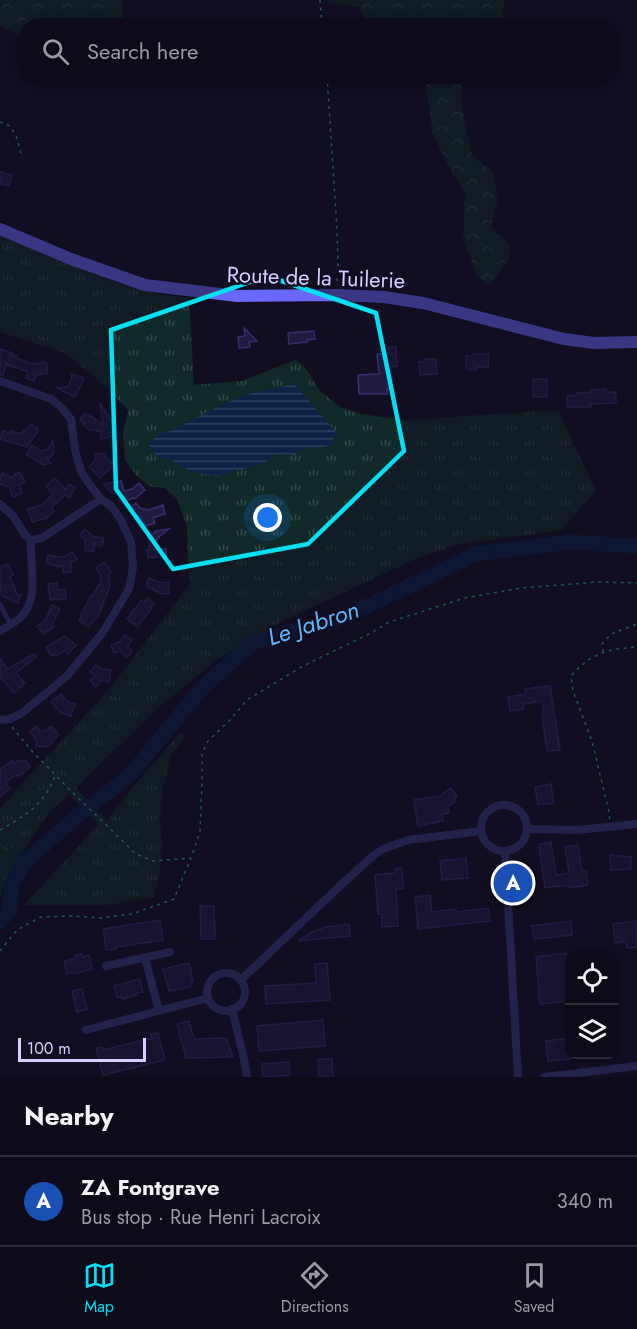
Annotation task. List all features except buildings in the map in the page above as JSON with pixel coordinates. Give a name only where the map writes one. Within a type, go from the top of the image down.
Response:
[{"type":"main road","name":"Route de la Tuilerie","points":[[0,229],[71,260],[145,285],[237,296],[384,297],[423,303],[564,339],[594,343],[637,342]]},
{"type":"street","points":[[0,381],[51,399],[71,419],[75,450],[81,471],[101,499],[112,507],[121,520],[131,542],[132,567],[129,588],[103,632],[67,676],[22,713],[10,719],[0,720]]},
{"type":"street","points":[[31,540],[42,538],[101,499]]},
{"type":"street","points":[[0,504],[13,516],[31,540]]},
{"type":"street","points":[[0,631],[21,617],[33,593],[31,540]]},
{"type":"street","points":[[505,805],[519,811],[525,819],[527,829],[518,846],[505,851],[496,850],[487,844],[481,831],[482,821],[487,812],[505,805]]},
{"type":"street","points":[[527,829],[577,830],[637,824]]},
{"type":"street","points":[[241,980],[344,882],[383,849],[408,840],[481,831]]},
{"type":"street","points":[[505,851],[518,1077]]},
{"type":"street","points":[[106,966],[170,952]]},
{"type":"street","points":[[145,958],[159,1011]]},
{"type":"street","points":[[229,973],[241,980],[245,989],[243,999],[237,1007],[228,1010],[218,1008],[208,998],[209,984],[215,976],[229,973]]},
{"type":"street","points":[[86,1030],[208,998]]},
{"type":"street","points":[[232,1009],[247,1077]]},
{"type":"street","points":[[544,1077],[637,1066]]},
{"type":"lane","points":[[0,604],[10,624]]},
{"type":"path","points":[[320,0],[321,18]]},
{"type":"path","points":[[328,84],[337,229],[337,295]]},
{"type":"path","points":[[0,122],[10,126],[17,138],[22,158]]},
{"type":"path","points":[[0,951],[17,930],[41,917],[101,918],[132,914],[174,899],[200,832],[202,753],[208,741],[247,700],[303,666],[389,622],[465,598],[520,588],[598,582],[637,583]]},
{"type":"path","points":[[603,653],[602,644],[611,634],[637,624]]},
{"type":"path","points":[[607,827],[610,816],[592,741],[573,691],[571,676],[581,665],[597,655],[617,649],[637,647]]},
{"type":"path","points":[[10,719],[13,728],[31,750],[136,854],[153,861],[190,858]]},
{"type":"path","points":[[0,830],[35,808],[50,789],[56,775]]},
{"type":"highlighted area","points":[[267,276],[376,313],[404,451],[308,544],[173,569],[116,489],[111,330]]},
{"type":"green space","points":[[0,0],[123,0],[122,18],[18,18],[18,34],[0,26]]},
{"type":"green space","points":[[328,0],[505,0],[502,18],[364,18],[360,7],[329,3]]},
{"type":"green space","points":[[426,84],[462,84],[461,100],[472,155],[493,172],[498,198],[491,227],[510,245],[509,259],[489,286],[477,277],[463,238],[465,193],[432,133]]},
{"type":"green space","points":[[0,235],[120,284],[189,298],[194,385],[242,381],[295,360],[304,366],[320,391],[340,407],[360,414],[404,420],[558,410],[596,491],[561,530],[455,545],[415,559],[273,626],[217,660],[158,708],[76,788],[107,820],[181,732],[185,737],[171,755],[163,788],[160,821],[161,866],[154,897],[107,905],[24,905],[98,825],[69,794],[46,817],[7,876],[0,897],[0,808],[111,687],[189,585],[187,526],[177,499],[165,488],[149,486],[137,476],[125,460],[123,434],[128,410],[104,385],[65,353],[0,332]]},
{"type":"water","points":[[294,384],[337,433],[329,446],[303,449],[294,455],[277,454],[263,464],[217,476],[192,472],[170,459],[156,457],[149,444],[158,434],[177,429],[225,403],[253,393]]},
{"type":"waterway","name":"Le Jabron","points":[[0,922],[9,911],[12,884],[25,862],[76,817],[130,775],[203,687],[254,642],[340,619],[476,554],[569,542],[637,546]]},
{"type":"waterway","points":[[0,840],[25,862]]},
{"type":"place","name":"ZA Fontgrave","points":[[513,883]]}]
